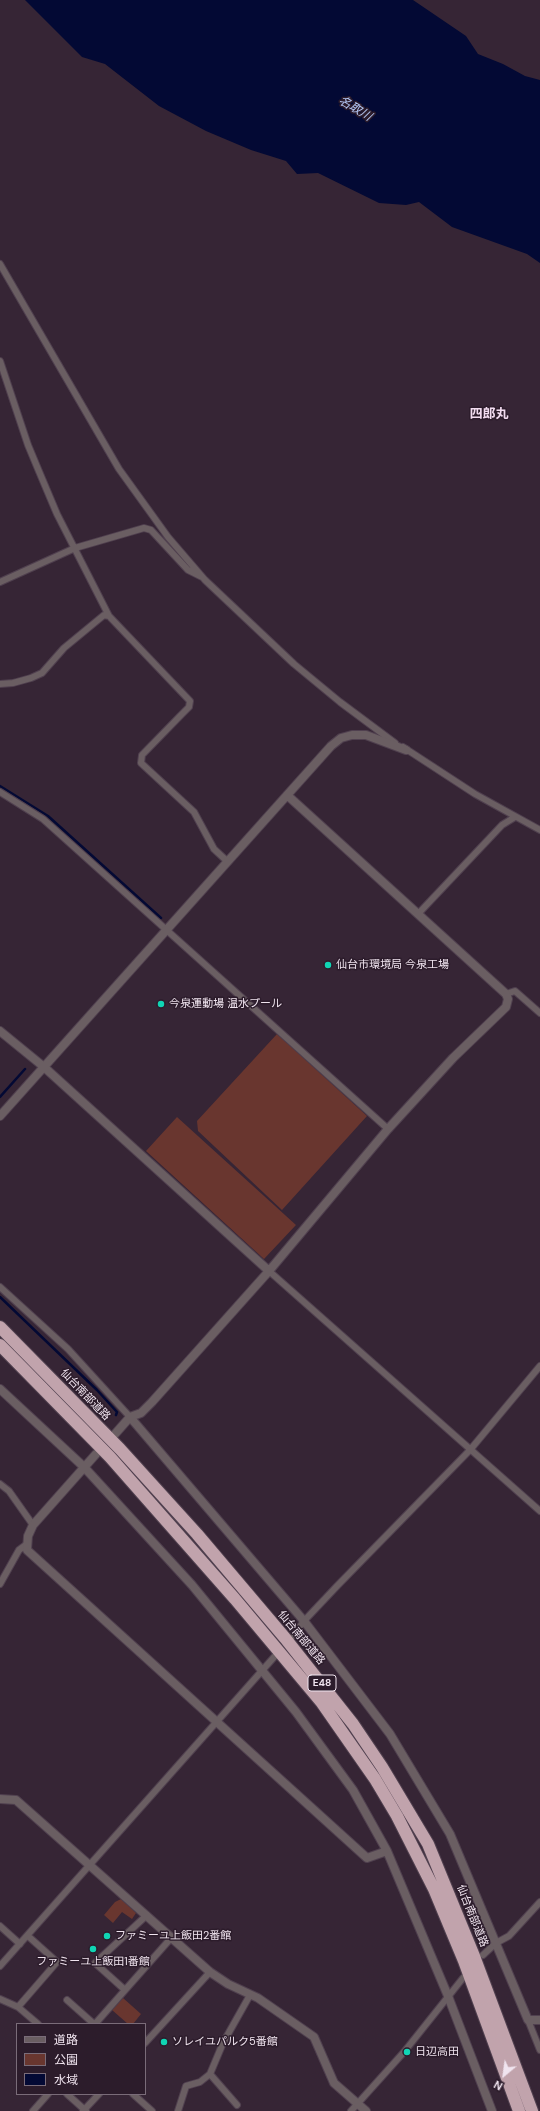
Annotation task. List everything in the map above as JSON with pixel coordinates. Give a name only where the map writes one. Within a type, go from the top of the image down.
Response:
[{"type":"highway","name":"仙台南部道路","points":[[0,1327],[120,1449],[197,1534],[290,1644],[353,1724],[382,1768],[428,1844],[474,1956],[532,2111]]},
{"type":"highway","name":"E48","points":[[0,1345],[110,1457],[181,1535],[298,1673],[322,1703],[363,1761],[397,1816],[434,1889],[464,1961],[519,2111]]},
{"type":"street","points":[[0,264],[119,469],[168,537],[203,577],[294,664],[378,732],[475,794],[540,830]]},
{"type":"street","points":[[0,361],[28,445],[57,514],[110,616],[190,701],[189,707],[142,755],[141,763],[194,812],[214,849],[226,860]]},
{"type":"street","points":[[0,582],[75,548],[148,528],[188,570],[203,577]]},
{"type":"street","points":[[0,684],[13,683],[42,673],[64,648],[104,615],[110,616]]},
{"type":"street","points":[[0,1116],[166,931],[226,860],[331,746],[341,738],[352,735],[366,736],[406,750]]},
{"type":"street","points":[[0,792],[43,819],[388,1129]]},
{"type":"street","points":[[115,1434],[130,1417],[141,1413],[152,1402],[269,1271],[388,1129],[453,1058],[506,1007],[508,999],[506,994],[287,795]]},
{"type":"street","points":[[418,914],[502,825],[515,817]]},
{"type":"street","points":[[506,994],[515,991],[540,1013]]},
{"type":"street","points":[[0,1031],[44,1068],[269,1271],[540,1511]]},
{"type":"street","points":[[0,1287],[68,1349],[130,1417],[304,1621],[390,1734],[450,1834],[540,2050]]},
{"type":"street","points":[[293,1636],[304,1621],[470,1450],[540,1366]]},
{"type":"street","points":[[0,1389],[84,1467],[192,1585],[296,1712],[353,1790],[387,1851],[448,1996],[492,2111]]},
{"type":"street","points":[[96,1454],[33,1525],[28,1536],[27,1550],[367,1858],[387,1851]]},
{"type":"street","points":[[0,1484],[9,1491],[33,1525]]},
{"type":"street","points":[[0,1584],[19,1550],[27,1544]]},
{"type":"street","points":[[0,1966],[275,1656]]},
{"type":"street","points":[[0,1799],[16,1800],[210,1972],[228,1984],[250,1995],[314,2036],[331,2078],[366,2111]]},
{"type":"street","points":[[482,1955],[496,1943],[509,1936],[540,1902]]},
{"type":"street","points":[[125,1990],[95,1963],[147,1915]]},
{"type":"street","points":[[0,1926],[20,1944]]},
{"type":"street","points":[[18,2007],[56,1962],[28,1936]]},
{"type":"street","points":[[95,2023],[172,1937]]},
{"type":"street","points":[[146,2042],[210,1972]]},
{"type":"street","points":[[351,2111],[404,2052],[463,1978]]},
{"type":"street","points":[[178,2111],[186,2086],[200,2082],[210,2074],[223,2043],[250,1995]]},
{"type":"street","points":[[0,1999],[18,2007],[37,2023]]},
{"type":"street","points":[[67,2000],[93,2023]]},
{"type":"street","points":[[528,2020],[540,2020]]},
{"type":"street","points":[[210,2074],[237,2105]]},
{"type":"street","points":[[33,2111],[47,2095]]},
{"type":"street","points":[[68,2095],[84,2111],[98,2095]]},
{"type":"street","points":[[134,2095],[152,2111]]},
{"type":"green space","points":[[277,1034],[367,1116],[282,1210],[198,1131],[197,1121]]},
{"type":"green space","points":[[177,1117],[296,1225],[264,1259],[146,1151]]},
{"type":"green space","points":[[121,1899],[136,1913],[132,1919],[122,1912],[113,1923],[104,1915],[115,1902]]},
{"type":"green space","points":[[123,1998],[141,2014],[134,2023],[127,2023],[112,2010]]},
{"type":"water","name":"名取川","points":[[25,0],[413,0],[466,36],[478,54],[503,64],[525,76],[540,80],[540,263],[527,254],[452,227],[419,202],[406,205],[379,203],[318,173],[297,174],[286,161],[251,150],[206,131],[159,106],[105,64],[82,57]]},
{"type":"waterway","points":[[0,786],[48,816],[161,918]]},
{"type":"waterway","points":[[0,1097],[25,1069]]},
{"type":"waterway","points":[[0,1297],[97,1390],[117,1412],[116,1415]]},
{"type":"place","name":"仙台市環境局 今泉工場","points":[[328,965]]},
{"type":"place","name":"今泉運動場 温水プール","points":[[161,1004]]},
{"type":"place","name":"ファミーユ上飯田2番館","points":[[107,1936]]},
{"type":"place","name":"ファミーユ上飯田1番館","points":[[93,1949]]},
{"type":"place","name":"ソレイユパルク5番館","points":[[164,2042]]},
{"type":"place","name":"日辺高田","points":[[407,2052]]},
{"type":"district","name":"四郎丸","points":[[489,415]]}]
